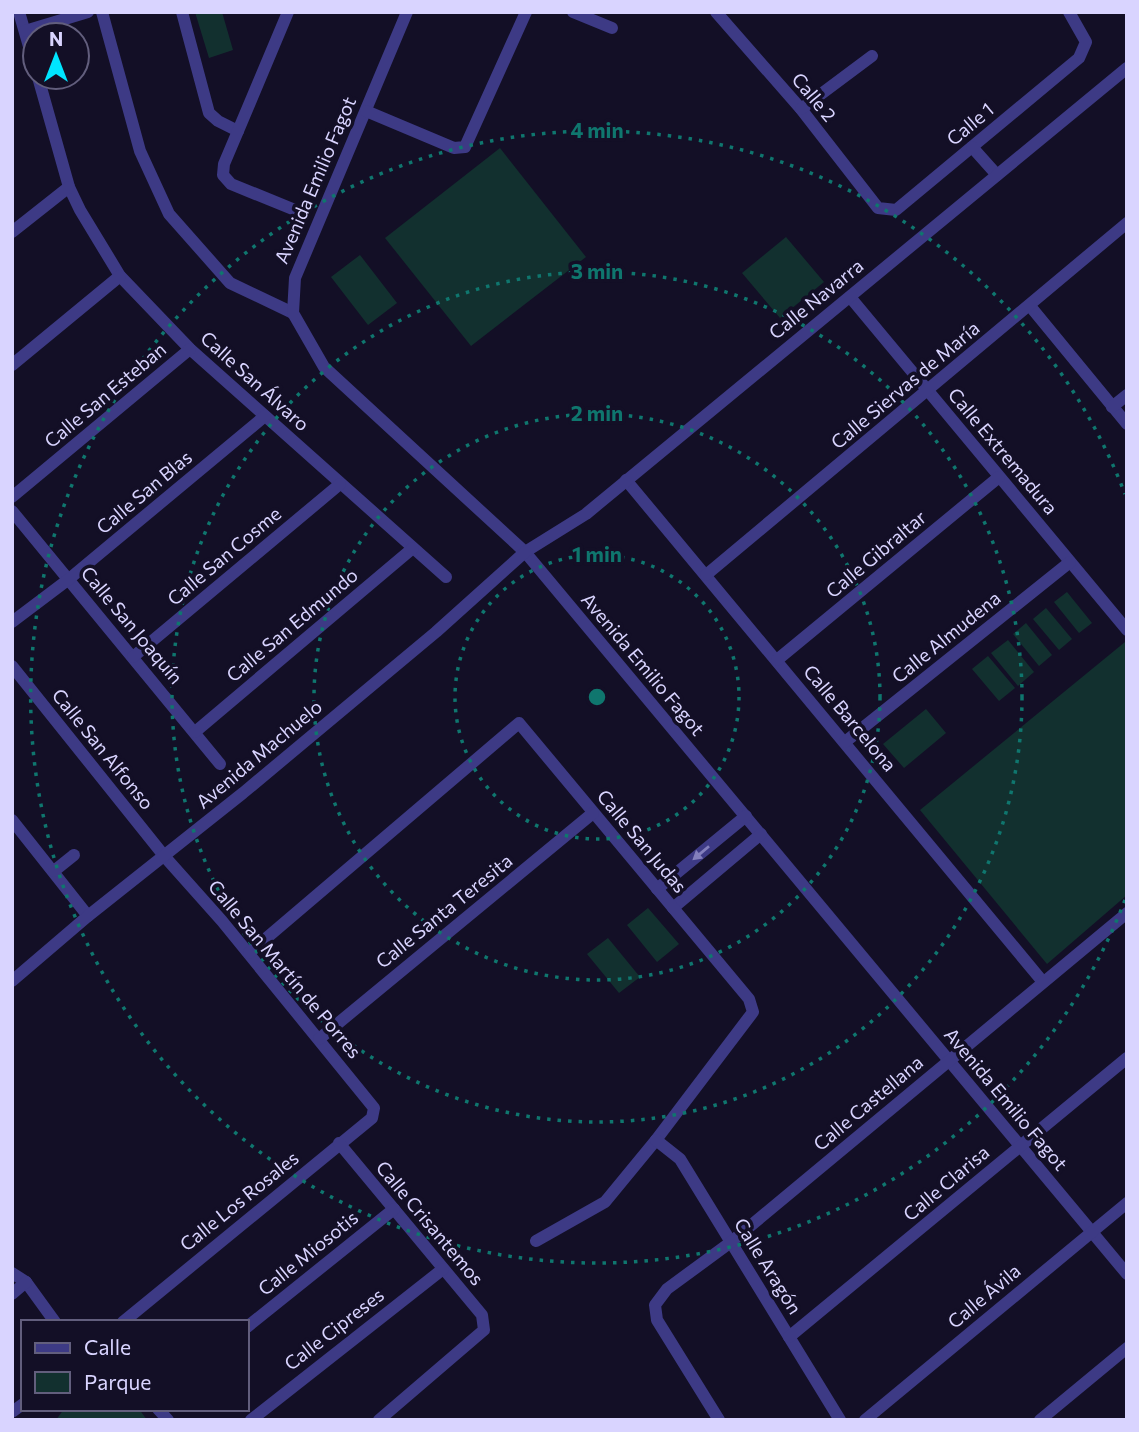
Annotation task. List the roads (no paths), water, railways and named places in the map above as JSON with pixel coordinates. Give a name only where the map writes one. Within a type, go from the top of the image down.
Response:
[{"type":"street","points":[[58,21],[88,12]]},
{"type":"street","points":[[102,12],[140,151],[169,214],[230,283],[293,313]]},
{"type":"street","points":[[182,12],[209,113],[237,131]]},
{"type":"street","points":[[288,12],[237,131],[224,164],[223,175],[231,184],[295,210]]},
{"type":"street","name":"Avenida Emilio Fagot","points":[[407,12],[295,278],[293,313],[324,367],[525,552],[1127,1274]]},
{"type":"street","points":[[366,111],[454,148],[465,147],[526,12]]},
{"type":"street","points":[[573,12],[612,28]]},
{"type":"street","name":"Calle 2","points":[[716,12],[802,110],[848,171]]},
{"type":"street","name":"Calle 1","points":[[848,171],[878,208],[896,210],[1079,58],[1086,42],[1069,12]]},
{"type":"street","points":[[802,110],[872,56]]},
{"type":"street","name":"Calle Navarra","points":[[525,552],[586,514],[1127,68]]},
{"type":"street","name":"Calle San Álvaro","points":[[42,91],[69,187],[120,276],[190,349],[446,577]]},
{"type":"street","points":[[972,147],[997,175]]},
{"type":"street","points":[[12,232],[69,187]]},
{"type":"street","name":"Calle Siervas de María","points":[[706,575],[1127,223]]},
{"type":"street","points":[[12,365],[120,276]]},
{"type":"street","name":"Calle Extremadura","points":[[850,297],[1127,630]]},
{"type":"street","points":[[1030,306],[1127,424]]},
{"type":"street","name":"Calle San Esteban","points":[[12,497],[190,349]]},
{"type":"street","points":[[1112,407],[1127,395]]},
{"type":"street","name":"Calle San Blas","points":[[12,622],[69,579],[265,416]]},
{"type":"street","name":"Calle Gibraltar","points":[[777,660],[999,477]]},
{"type":"street","name":"Calle Barcelona","points":[[625,480],[1043,982]]},
{"type":"street","name":"Calle San Cosme","points":[[133,657],[340,484]]},
{"type":"street","name":"Calle San Joaquín","points":[[12,512],[220,764]]},
{"type":"street","name":"Calle San Edmundo","points":[[195,732],[413,548]]},
{"type":"street","name":"Avenida Machuelo","points":[[12,981],[436,632],[525,552]]},
{"type":"street","name":"Calle Almudena","points":[[845,742],[1070,562]]},
{"type":"street","name":"Calle San Alfonso","points":[[12,666],[165,857]]},
{"type":"street","name":"Calle San Judas","points":[[248,953],[519,723],[749,999],[752,1012],[656,1140],[605,1202],[536,1241]]},
{"type":"street","name":"Calle Santa Teresita","points":[[319,1039],[593,813]]},
{"type":"street","points":[[657,889],[746,816]]},
{"type":"street","points":[[12,820],[88,916]]},
{"type":"street","points":[[673,908],[761,834]]},
{"type":"street","points":[[54,871],[74,855]]},
{"type":"street","name":"Calle San Martín de Porres","points":[[165,857],[248,953],[374,1108]]},
{"type":"street","name":"Calle Castellana","points":[[731,1242],[1127,912]]},
{"type":"street","name":"Calle Clarisa","points":[[789,1337],[1127,1058]]},
{"type":"street","name":"Calle Los Rosales","points":[[125,1320],[372,1118],[374,1108]]},
{"type":"street","name":"Calle Aragón","points":[[656,1140],[680,1158],[840,1420]]},
{"type":"street","name":"Calle Crisantemos","points":[[340,1143],[482,1315],[484,1330],[388,1417]]},
{"type":"street","name":"Calle Ávila","points":[[865,1420],[1127,1203]]},
{"type":"street","name":"Calle Miosotis","points":[[248,1326],[394,1209]]},
{"type":"street","points":[[719,1420],[657,1320],[655,1305],[667,1289],[731,1242]]},
{"type":"street","name":"Calle Cipreses","points":[[251,1420],[443,1269]]},
{"type":"street","points":[[12,1273],[26,1282],[54,1320]]},
{"type":"street","points":[[12,1294],[26,1282]]},
{"type":"street","points":[[1040,1420],[1127,1348]]}]
